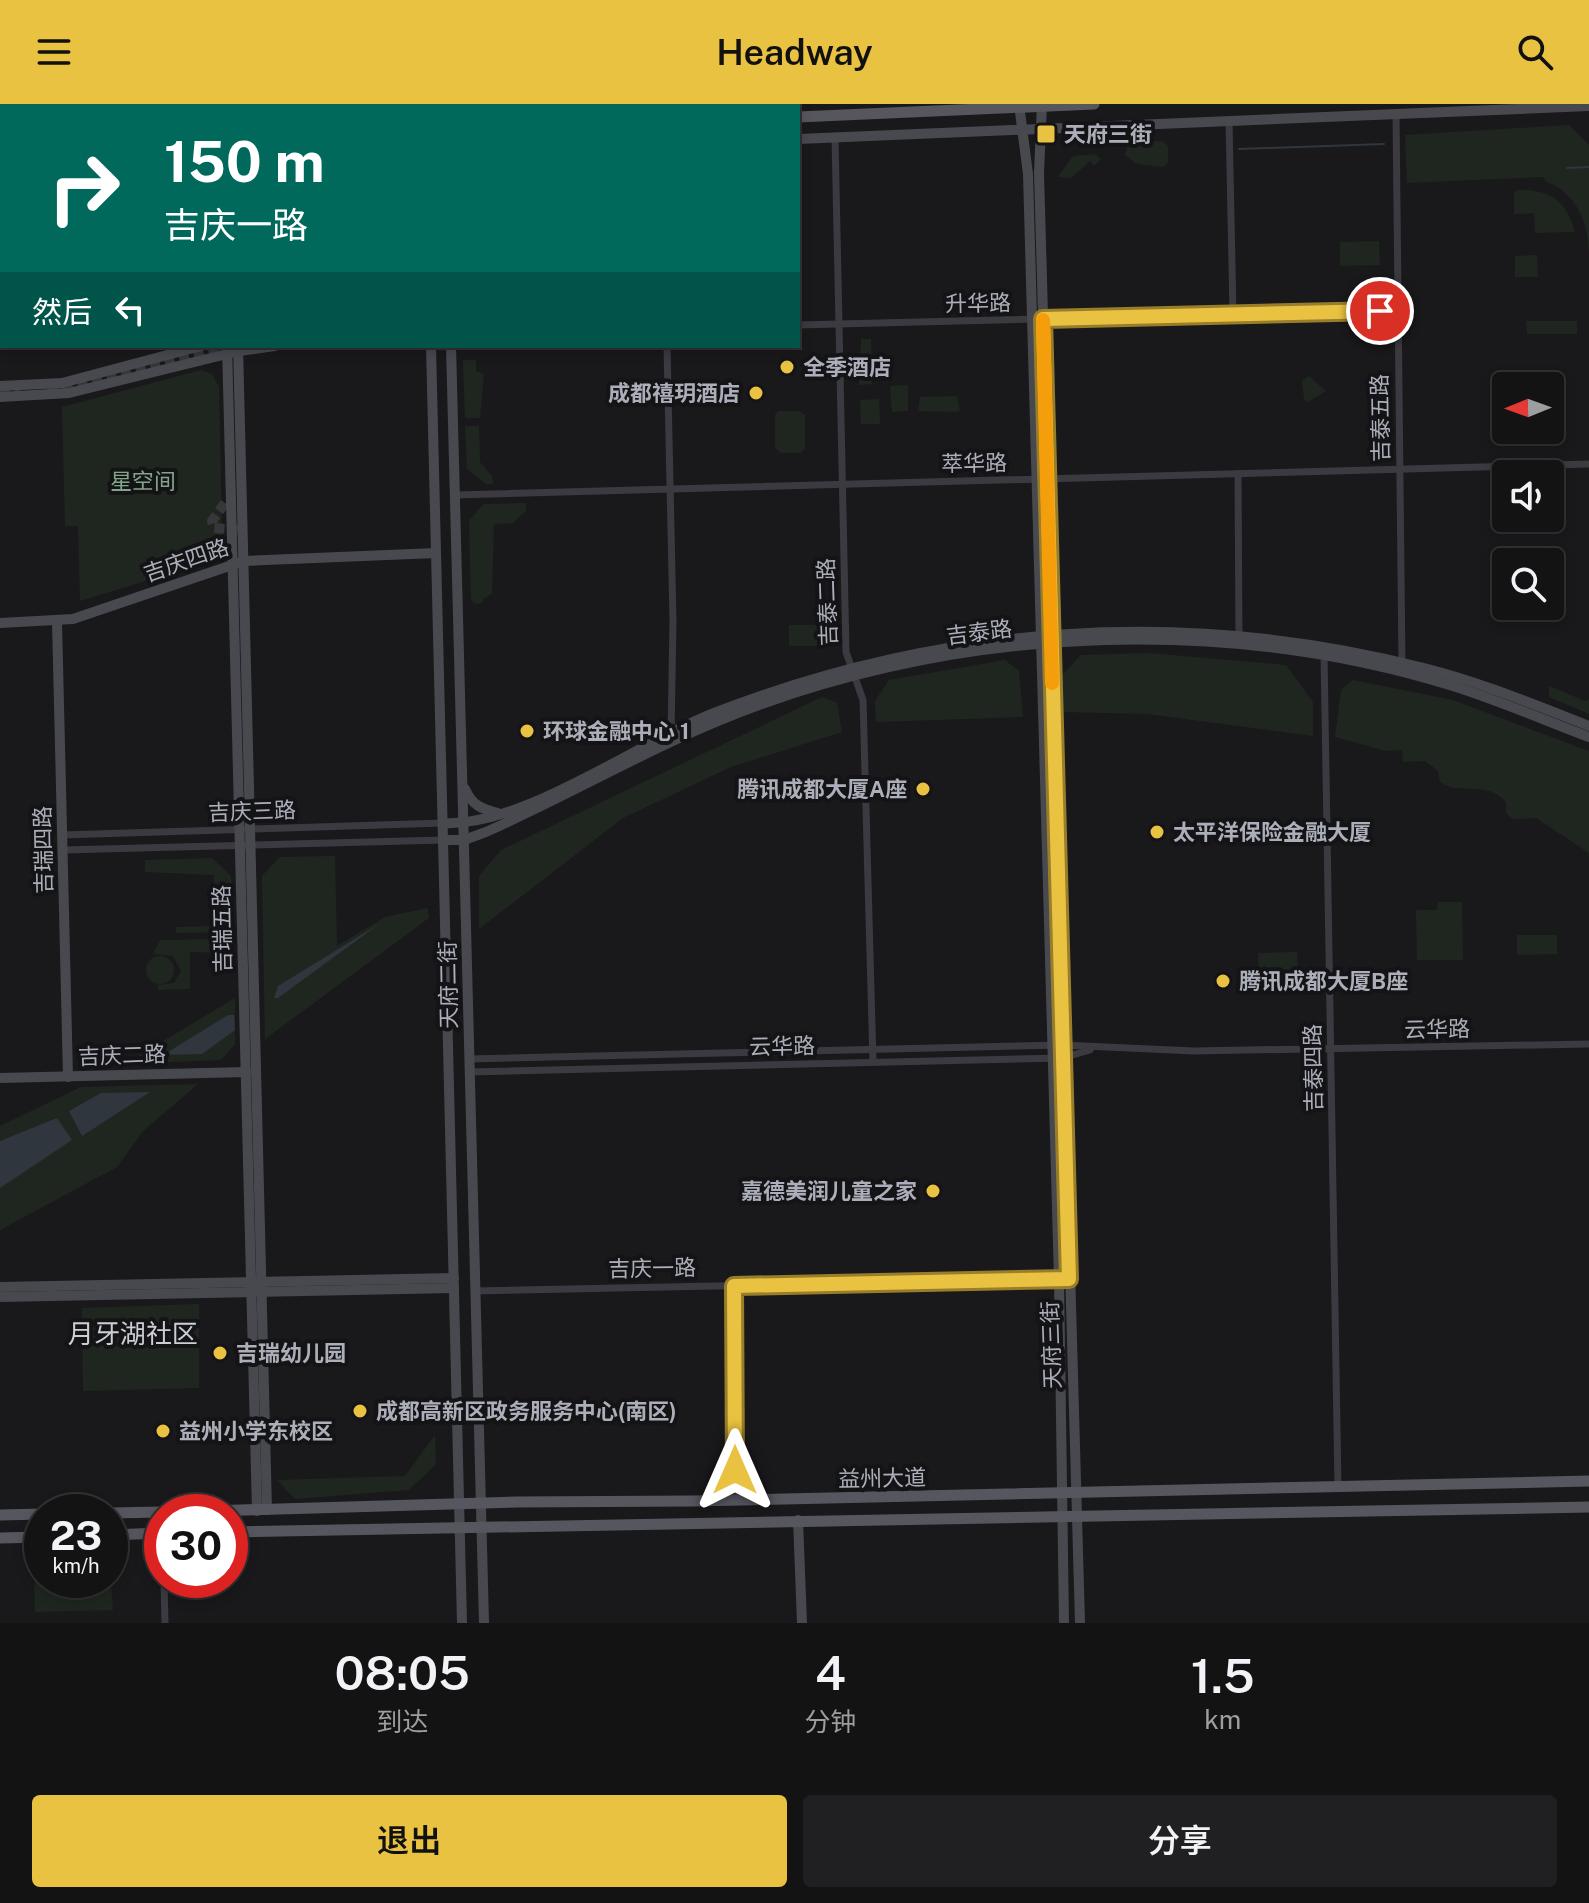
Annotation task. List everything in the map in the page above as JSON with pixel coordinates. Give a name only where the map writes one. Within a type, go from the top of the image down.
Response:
[{"type":"main road","points":[[800,117],[1094,104]]},
{"type":"main road","name":"益州大道","points":[[248,1510],[1589,1481]]},
{"type":"main road","name":"益州大道","points":[[248,1532],[798,1520],[1061,1520],[1589,1507]]},
{"type":"main road","points":[[0,1515],[24,1514]]},
{"type":"main road","points":[[0,1538],[24,1537]]},
{"type":"street","name":"天府三街","points":[[1037,319],[1042,105]]},
{"type":"street","name":"天府三街","points":[[1019,106],[1028,174],[1037,319],[1056,1057],[1064,1279],[1077,1493],[1080,1623]]},
{"type":"street","points":[[800,139],[1589,106]]},
{"type":"street","name":"吉泰五路","points":[[1396,114],[1402,668]]},
{"type":"street","points":[[1229,121],[1233,314]]},
{"type":"street","name":"吉泰二路","points":[[835,138],[846,652],[863,700],[873,1062]]},
{"type":"street","name":"升华路","points":[[800,325],[1398,310]]},
{"type":"street","points":[[0,386],[62,383],[193,348]]},
{"type":"street","name":"天府二街","points":[[431,348],[462,1623]]},
{"type":"street","name":"天府二街","points":[[451,348],[484,1623]]},
{"type":"street","points":[[667,348],[671,488],[670,736]]},
{"type":"street","points":[[0,397],[69,393],[233,349]]},
{"type":"street","name":"吉瑞五路","points":[[233,349],[228,503],[238,563]]},
{"type":"street","name":"吉瑞五路","points":[[233,349],[262,1510]]},
{"type":"street","name":"萃华路","points":[[455,495],[1589,464]]},
{"type":"street","points":[[1238,474],[1239,641]]},
{"type":"street","name":"吉庆四路","points":[[0,623],[57,622],[238,563],[436,553]]},
{"type":"street","name":"吉瑞四路","points":[[57,622],[68,1077]]},
{"type":"street","name":"吉泰路","points":[[443,823],[463,824],[500,814],[760,695],[992,640],[1045,641],[1106,631],[1239,641],[1324,652],[1462,679],[1589,726]]},
{"type":"street","name":"吉泰四路","points":[[1324,652],[1338,1488]]},
{"type":"street","name":"吉泰路","points":[[1402,668],[1589,737]]},
{"type":"street","name":"吉泰路","points":[[443,840],[464,840],[523,815],[670,736]]},
{"type":"street","points":[[462,770],[470,800],[481,809],[500,814]]},
{"type":"street","name":"吉庆三路","points":[[62,835],[443,823]]},
{"type":"street","name":"吉庆三路","points":[[63,850],[443,840]]},
{"type":"street","name":"吉瑞五路","points":[[246,846],[246,1072],[256,1287]]},
{"type":"street","name":"云华路","points":[[469,1059],[1057,1045],[1093,1049],[1331,1049],[1589,1044]]},
{"type":"street","name":"云华路","points":[[470,1072],[1056,1057],[1093,1049]]},
{"type":"street","name":"吉庆二路","points":[[0,1078],[246,1072]]},
{"type":"street","name":"天府三街","points":[[1064,1279],[1061,1494],[1064,1623]]},
{"type":"street","name":"吉庆一路","points":[[475,1291],[1064,1279]]},
{"type":"street","points":[[0,1297],[454,1283]]},
{"type":"street","points":[[734,1286],[735,1500]]},
{"type":"street","points":[[0,1287],[256,1287]]},
{"type":"street","points":[[798,1520],[802,1623]]},
{"type":"street","points":[[164,1598],[165,1623]]},
{"type":"green space","points":[[1569,125],[1589,145],[1589,254],[1579,210],[1565,193],[1545,181],[1544,177],[1407,183],[1405,135]]},
{"type":"green space","points":[[1163,141],[1168,146],[1168,163],[1163,167],[1137,164],[1125,155],[1129,143]]},
{"type":"green space","points":[[1094,154],[1101,159],[1094,166],[1090,161],[1071,178],[1058,177],[1073,156]]},
{"type":"green space","points":[[1518,190],[1540,192],[1556,199],[1567,212],[1575,232],[1535,233],[1534,213],[1514,214],[1514,193]]},
{"type":"green space","points":[[1379,241],[1380,265],[1340,266],[1340,242]]},
{"type":"green space","points":[[1537,255],[1538,277],[1515,277],[1515,256]]},
{"type":"green space","points":[[1526,321],[1577,321],[1577,334],[1527,334]]},
{"type":"green space","points":[[861,339],[871,339],[872,384],[859,385]]},
{"type":"green space","points":[[463,360],[476,360],[476,371],[484,374],[480,418],[465,418]]},
{"type":"green space","name":"星空间","points":[[201,370],[212,374],[219,387],[222,534],[201,564],[80,601],[78,526],[65,526],[62,407]]},
{"type":"green space","points":[[1309,376],[1326,391],[1308,402],[1304,399],[1302,381]]},
{"type":"green space","points":[[908,385],[908,411],[892,412],[890,386]]},
{"type":"green space","points":[[957,396],[960,410],[957,412],[918,411],[920,397]]},
{"type":"green space","points":[[879,399],[880,424],[861,424],[860,400]]},
{"type":"green space","points":[[779,411],[799,411],[805,415],[805,448],[800,453],[781,453],[775,448],[775,415]]},
{"type":"green space","points":[[465,426],[479,426],[480,462],[492,476],[493,484],[486,484],[467,469]]},
{"type":"green space","points":[[526,503],[526,511],[513,523],[494,524],[492,594],[483,599],[483,603],[475,604],[471,600],[469,520],[484,504]]},
{"type":"green space","points":[[789,625],[828,625],[828,646],[789,646]]},
{"type":"green space","points":[[1149,653],[1286,665],[1313,702],[1313,736],[1147,714],[1062,712],[1060,677],[1081,655]]},
{"type":"green space","points":[[1005,660],[1019,671],[1023,717],[876,722],[875,701],[889,680]]},
{"type":"green space","points":[[1353,680],[1453,700],[1589,751],[1589,853],[1536,818],[1513,819],[1506,813],[1506,802],[1490,791],[1448,786],[1440,782],[1438,771],[1425,761],[1403,762],[1402,750],[1386,751],[1335,737],[1341,690]]},
{"type":"green space","points":[[1549,686],[1585,701],[1589,699],[1589,714],[1549,697]]},
{"type":"green space","points":[[822,697],[837,703],[842,732],[731,767],[623,818],[479,929],[479,876],[501,850]]},
{"type":"green space","points":[[335,856],[337,946],[385,917],[428,908],[429,918],[265,1039],[262,876],[280,857]]},
{"type":"green space","points":[[212,858],[231,876],[232,885],[214,886],[214,875],[145,872],[145,860]]},
{"type":"green space","points":[[1438,902],[1462,902],[1463,960],[1417,960],[1416,910],[1437,910]]},
{"type":"green space","points":[[215,915],[227,918],[227,929],[222,932],[176,933],[176,927],[215,926]]},
{"type":"green space","points":[[1517,935],[1557,935],[1557,954],[1517,955]]},
{"type":"green space","points":[[227,939],[228,953],[190,952],[190,989],[158,990],[158,985],[174,983],[181,971],[173,956],[153,954],[160,940]]},
{"type":"green space","points":[[1297,952],[1298,975],[1259,976],[1258,953]]},
{"type":"green space","points":[[160,956],[170,960],[174,970],[170,980],[160,984],[150,980],[146,970],[150,960]]},
{"type":"green space","points":[[235,998],[235,1044],[221,1060],[125,1064]]},
{"type":"green space","points":[[198,1084],[143,1131],[117,1167],[0,1230],[0,1126],[81,1087]]},
{"type":"green space","points":[[199,1304],[199,1388],[83,1391],[82,1308]]},
{"type":"green space","points":[[435,1435],[436,1464],[409,1490],[295,1499],[277,1480],[405,1476]]},
{"type":"green space","points":[[35,1598],[112,1598],[113,1610],[35,1612]]},
{"type":"shaded area","points":[[379,924],[278,998],[274,998],[278,986]]},
{"type":"shaded area","points":[[228,1015],[234,1015],[235,1030],[202,1054],[163,1055]]},
{"type":"shaded area","points":[[150,1092],[82,1136],[69,1111],[101,1093]]},
{"type":"shaded area","points":[[57,1118],[72,1140],[0,1188],[0,1141]]},
{"type":"waterway","points":[[1239,149],[1384,144]]},
{"type":"waterway","points":[[1567,168],[1589,167]]},
{"type":"tunnel","points":[[48,390],[224,348]]},
{"type":"tunnel","points":[[0,392],[20,391]]},
{"type":"tunnel","points":[[225,503],[212,521],[214,528],[238,530]]},
{"type":"slow traffic","points":[[1043,320],[1052,683]]},
{"type":"place","name":"天府三街","points":[[1046,134]]},
{"type":"place","name":"全季酒店","points":[[787,367]]},
{"type":"place","name":"成都禧玥酒店","points":[[756,393]]},
{"type":"place","name":"环球金融中心 1","points":[[527,731]]},
{"type":"place","name":"腾讯成都大厦A座","points":[[923,789]]},
{"type":"place","name":"太平洋保险金融大厦","points":[[1157,832]]},
{"type":"place","name":"腾讯成都大厦B座","points":[[1223,981]]},
{"type":"place","name":"嘉德美润儿童之家","points":[[933,1191]]},
{"type":"place","name":"吉瑞幼儿园","points":[[220,1353]]},
{"type":"place","name":"成都高新区政务服务中心(南区)","points":[[360,1411]]},
{"type":"place","name":"益州小学东校区","points":[[163,1431]]},
{"type":"district","name":"月牙湖社区","points":[[133,1333]]},
{"type":"route","points":[[735,1470],[734,1286],[1069,1279],[1043,319],[1380,311]]}]
